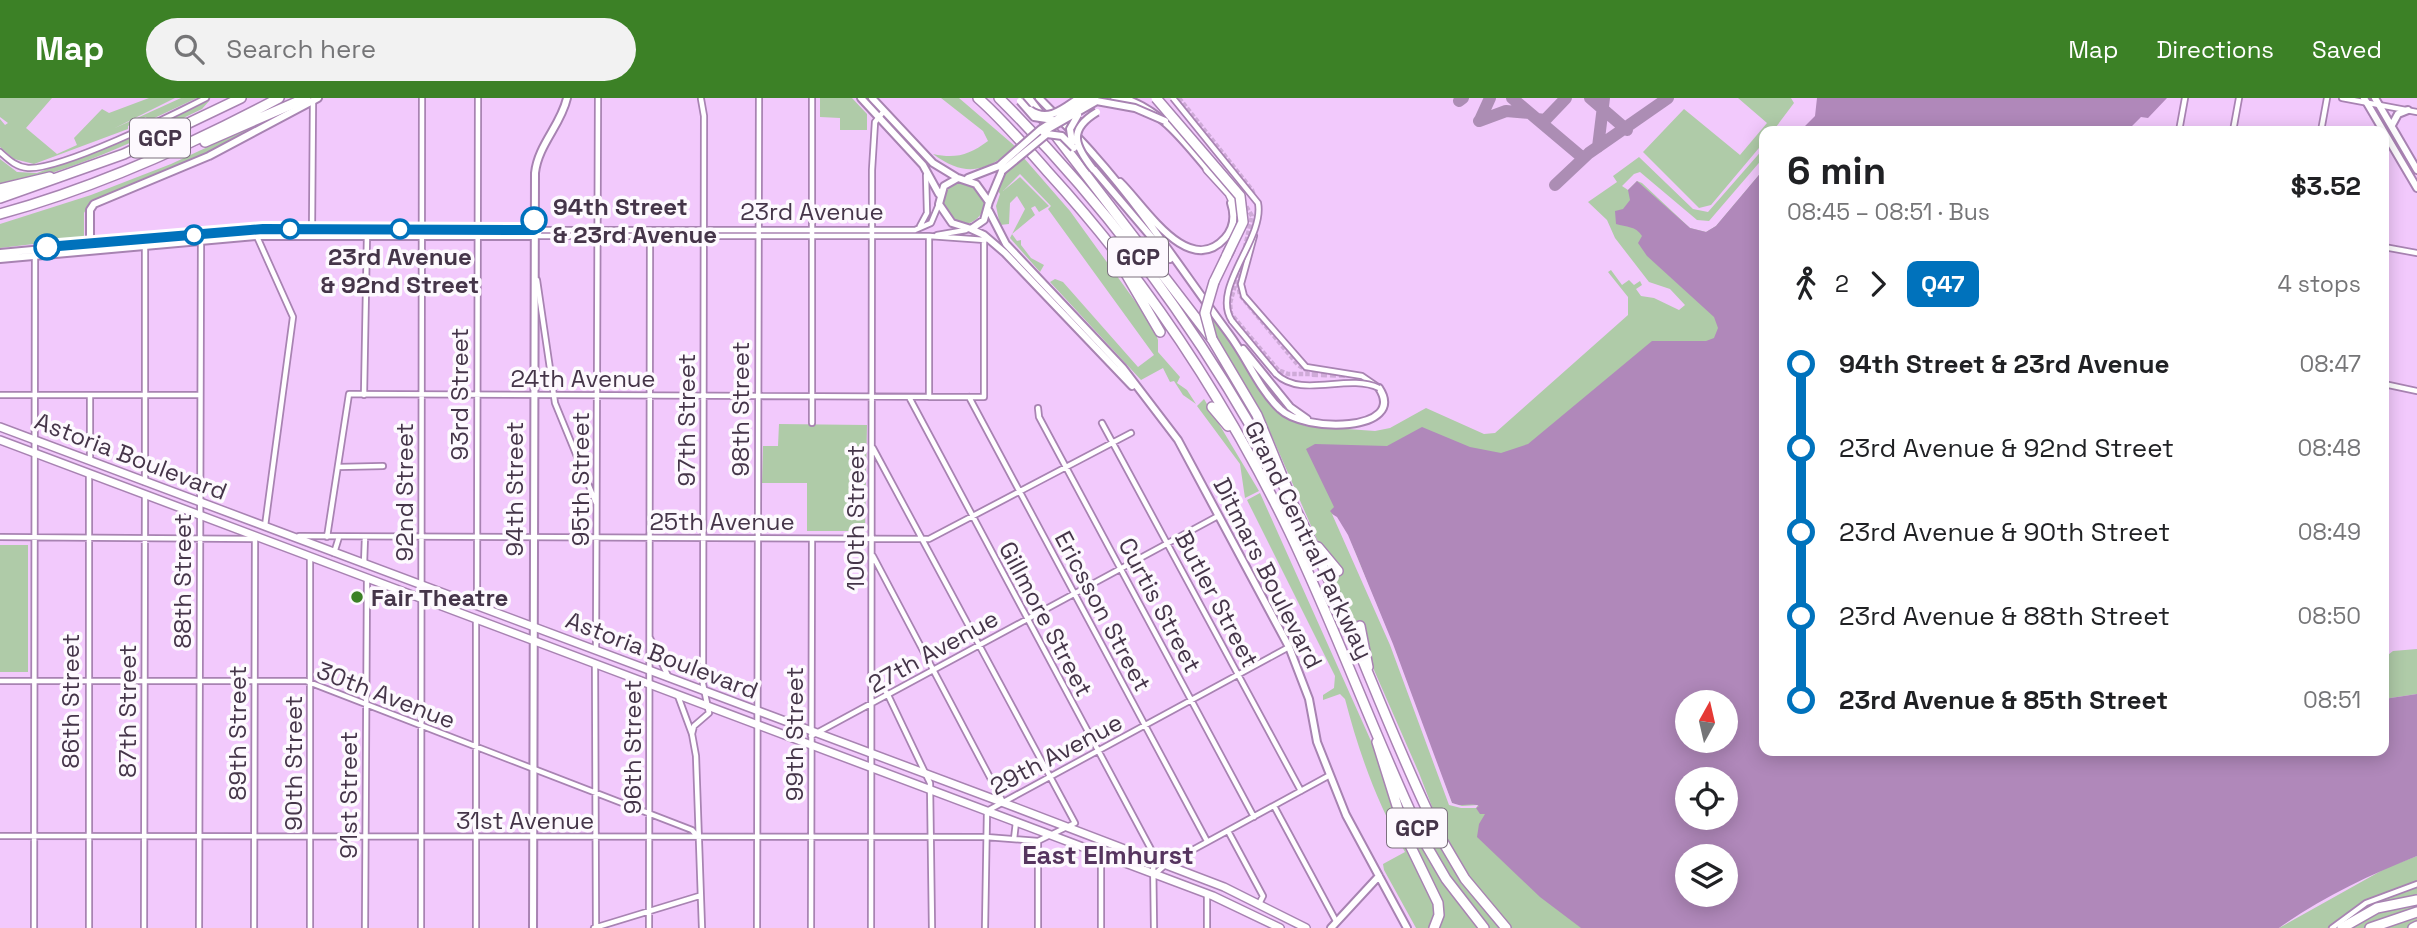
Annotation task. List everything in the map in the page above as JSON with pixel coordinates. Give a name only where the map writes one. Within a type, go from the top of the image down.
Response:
[{"type":"highway","name":"GCP","points":[[0,198],[147,144],[241,98]]},
{"type":"highway","name":"GCP","points":[[0,214],[92,185],[163,156],[279,98]]},
{"type":"highway","name":"Grand Central Parkway","points":[[977,98],[1071,197],[1114,250],[1179,339],[1241,440],[1304,565],[1432,858],[1483,928]]},
{"type":"highway","name":"Grand Central Parkway","points":[[999,98],[1081,187],[1158,284],[1218,373],[1305,529],[1443,843],[1465,879],[1506,928]]},
{"type":"highway","points":[[1156,98],[1167,107],[1240,196],[1243,222],[1227,255]]},
{"type":"highway","points":[[163,156],[225,135],[312,99]]},
{"type":"highway","points":[[1021,99],[1167,277],[1226,361],[1263,428],[1296,513]]},
{"type":"highway","points":[[1208,169],[1230,193],[1238,208],[1238,227],[1206,305],[1206,322],[1212,340]]},
{"type":"highway","points":[[0,190],[76,172]]},
{"type":"highway","points":[[1114,250],[1160,332]]},
{"type":"highway","points":[[1212,407],[1241,440]]},
{"type":"highway","points":[[1305,529],[1338,571]]},
{"type":"highway","points":[[1360,626],[1369,675]]},
{"type":"highway","points":[[1370,717],[1402,825],[1438,903],[1439,915],[1434,928]]},
{"type":"highway","points":[[2342,928],[2374,909],[2417,900]]},
{"type":"highway","points":[[2370,928],[2417,912]]},
{"type":"highway","points":[[2370,928],[2417,919]]},
{"type":"main road","name":"Astoria Boulevard","points":[[0,427],[757,711],[813,736],[871,768],[1004,803],[1154,859],[1306,928]]},
{"type":"main road","name":"Astoria Boulevard","points":[[0,440],[757,724],[813,736],[908,768],[930,783],[987,811],[1207,894],[1262,924],[1280,928]]},
{"type":"street","points":[[0,152],[18,166],[42,166],[129,134],[206,98]]},
{"type":"street","name":"92nd Street","points":[[421,928],[422,98]]},
{"type":"street","name":"93rd Street","points":[[477,607],[478,98]]},
{"type":"street","name":"95th Street","points":[[596,651],[598,98]]},
{"type":"street","points":[[861,98],[933,163],[980,187],[989,202]]},
{"type":"street","points":[[872,98],[881,114],[935,184],[939,200],[952,223],[969,230],[980,224],[989,211],[989,202],[1000,168],[1055,120],[1096,99]]},
{"type":"street","points":[[1039,98],[1095,155],[1174,240],[1189,249],[1207,250],[1218,244],[1230,230],[1234,216],[1230,201],[1208,169],[1165,121],[1144,106],[1119,99],[1084,120],[1078,130],[1079,149],[1093,169]]},
{"type":"street","points":[[1021,99],[1036,114],[1046,116],[1080,98],[1135,108],[1165,121]]},
{"type":"street","points":[[1173,98],[1257,199],[1259,212],[1241,284],[1243,294],[1301,364],[1310,369],[1362,376],[1379,388],[1382,404],[1371,419],[1359,423],[1312,425],[1298,421],[1281,411],[1232,337]]},
{"type":"street","points":[[2180,126],[2185,98]]},
{"type":"street","points":[[2234,126],[2239,98]]},
{"type":"street","points":[[2321,126],[2327,98]]},
{"type":"street","points":[[2342,98],[2380,102],[2417,112]]},
{"type":"street","points":[[2375,98],[2380,102],[2417,170]]},
{"type":"street","points":[[90,247],[90,210],[94,204],[233,145],[312,99]]},
{"type":"street","points":[[312,99],[312,232]]},
{"type":"street","name":"94th Street","points":[[533,928],[536,164],[567,99]]},
{"type":"street","name":"97th Street","points":[[701,99],[704,107],[705,692],[708,706]]},
{"type":"street","name":"98th Street","points":[[757,928],[759,99]]},
{"type":"street","points":[[812,423],[813,99]]},
{"type":"street","points":[[1021,99],[1034,117],[1055,120]]},
{"type":"street","points":[[1074,148],[1070,137],[1072,122],[1096,99]]},
{"type":"street","points":[[1028,141],[1096,99]]},
{"type":"street","points":[[2365,100],[2380,126]]},
{"type":"street","points":[[2392,127],[2394,117],[2408,110]]},
{"type":"street","name":"100th Street","points":[[871,928],[873,139],[881,114]]},
{"type":"street","points":[[939,200],[944,186],[962,178],[1000,168],[1047,134],[1060,135],[1181,270]]},
{"type":"street","points":[[2389,141],[2417,188]]},
{"type":"street","points":[[1095,155],[1232,337],[1290,407],[1307,419]]},
{"type":"street","points":[[915,230],[927,218],[928,187],[925,172],[917,159]]},
{"type":"street","name":"23rd Avenue","points":[[873,233],[915,230],[931,223],[939,200]]},
{"type":"street","name":"Ditmars Boulevard","points":[[989,211],[1006,244],[1123,368],[1178,440],[1289,647],[1309,699],[1317,742],[1332,774],[1346,815],[1408,928]]},
{"type":"street","name":"23rd Avenue","points":[[929,236],[969,230]]},
{"type":"street","name":"Ditmars Boulevard","points":[[969,230],[986,238],[1144,398]]},
{"type":"street","name":"23rd Avenue","points":[[0,253],[255,233],[312,232],[873,233],[986,238]]},
{"type":"street","points":[[364,395],[367,232]]},
{"type":"street","points":[[255,233],[293,317],[265,527]]},
{"type":"street","name":"96th Street","points":[[649,928],[650,233]]},
{"type":"street","points":[[929,236],[929,397]]},
{"type":"street","points":[[1254,236],[1241,256],[1235,274],[1227,306],[1232,321],[1285,382],[1299,385],[1359,382],[1379,388]]},
{"type":"street","name":"88th Street","points":[[200,928],[201,237]]},
{"type":"street","name":"24th Avenue","points":[[338,467],[349,394],[984,397],[986,238]]},
{"type":"street","points":[[145,242],[145,482]]},
{"type":"street","points":[[2389,248],[2417,253]]},
{"type":"street","points":[[34,928],[35,252]]},
{"type":"street","name":"23rd Avenue","points":[[0,260],[35,252]]},
{"type":"street","points":[[535,273],[555,396],[569,439],[597,505]]},
{"type":"street","points":[[2389,385],[2417,391]]},
{"type":"street","points":[[0,395],[201,395]]},
{"type":"street","points":[[90,395],[90,461]]},
{"type":"street","name":"Gillmore Street","points":[[909,397],[1154,859]]},
{"type":"street","name":"Ericsson Street","points":[[969,397],[1207,841]]},
{"type":"street","name":"Curtis Street","points":[[1038,408],[1039,417],[1254,817]]},
{"type":"street","name":"Butler Street","points":[[1102,424],[1301,791]]},
{"type":"street","name":"25th Avenue","points":[[288,536],[923,540],[1130,433]]},
{"type":"street","points":[[873,448],[1051,776]]},
{"type":"street","points":[[327,537],[338,467],[383,466]]},
{"type":"street","name":"86th Street","points":[[89,473],[89,928]]},
{"type":"street","name":"87th Street","points":[[144,928],[145,494]]},
{"type":"street","name":"27th Avenue","points":[[813,736],[1218,516]]},
{"type":"street","points":[[0,537],[259,539]]},
{"type":"street","points":[[334,554],[339,537]]},
{"type":"street","points":[[364,565],[365,537]]},
{"type":"street","name":"89th Street","points":[[254,928],[255,681],[259,539]]},
{"type":"street","name":"99th Street","points":[[811,928],[812,539]]},
{"type":"street","name":"90th Street","points":[[310,556],[310,928]]},
{"type":"street","points":[[873,556],[1004,803]]},
{"type":"street","points":[[872,578],[883,576]]},
{"type":"street","name":"91st Street","points":[[365,928],[367,578]]},
{"type":"street","points":[[476,619],[476,928]]},
{"type":"street","points":[[649,638],[669,678]]},
{"type":"street","name":"29th Avenue","points":[[987,811],[1289,647]]},
{"type":"street","points":[[595,664],[595,928],[699,895]]},
{"type":"street","points":[[872,672],[888,695],[930,783],[932,928]]},
{"type":"street","name":"30th Avenue","points":[[0,681],[310,683],[692,830],[698,837]]},
{"type":"street","points":[[677,695],[692,734]]},
{"type":"street","points":[[702,928],[692,734],[694,726],[709,713],[708,706]]},
{"type":"street","points":[[908,768],[920,760]]},
{"type":"street","points":[[1155,875],[1164,865],[1332,774]]},
{"type":"street","name":"31st Avenue","points":[[0,836],[986,837],[1038,841],[1076,823],[1051,776]]},
{"type":"street","points":[[1275,806],[1336,921]]},
{"type":"street","points":[[985,928],[987,811]]},
{"type":"street","points":[[1014,839],[1016,822]]},
{"type":"street","points":[[1228,831],[1263,896],[1259,905]]},
{"type":"street","points":[[1038,841],[1038,928]]},
{"type":"street","points":[[1101,853],[1101,928]]},
{"type":"street","points":[[1154,859],[1154,928]]},
{"type":"street","points":[[1331,928],[1380,876]]},
{"type":"street","points":[[2332,928],[2366,903],[2417,884]]},
{"type":"street","points":[[1207,894],[1207,928]]},
{"type":"green space","points":[[0,98],[52,98],[26,128],[57,154],[77,145],[74,138],[102,109],[109,113],[149,98],[175,98],[115,128],[181,98],[197,98],[148,121],[146,117],[128,126],[128,129],[34,164],[14,159],[0,147],[0,119],[5,125],[8,123],[0,117]]},
{"type":"green space","points":[[820,98],[852,98],[867,114],[867,130],[840,130],[840,118],[820,117]]},
{"type":"green space","points":[[941,98],[959,98],[1016,147],[995,162],[976,169],[956,167],[945,162],[933,154],[962,155],[988,141],[983,131]]},
{"type":"green space","points":[[1738,98],[1791,98],[1794,103],[1777,126],[1764,126],[1767,123]]},
{"type":"green space","points":[[210,100],[202,109],[103,154],[52,173],[0,186],[0,159],[17,172],[37,173],[119,142]]},
{"type":"green space","points":[[294,107],[210,151],[90,202],[84,213],[84,238],[0,248],[0,224],[91,195],[171,164]]},
{"type":"green space","points":[[1684,109],[1740,155],[1759,132],[1759,148],[1711,205],[1699,208],[1643,152]]},
{"type":"green space","points":[[1759,154],[1759,163],[1709,221],[1697,220],[1640,172],[1634,174],[1622,186],[1628,190],[1637,181],[1642,183],[1690,228],[1706,232],[1716,226],[1759,175],[1759,377],[1610,928],[1416,928],[1384,870],[1383,864],[1405,852],[1370,777],[1345,699],[1340,694],[1323,700],[1323,695],[1334,688],[1335,676],[1247,500],[1260,493],[1371,741],[1398,819],[1406,821],[1419,845],[1441,830],[1419,773],[1267,425],[1215,335],[1203,307],[1232,340],[1254,380],[1261,376],[1289,412],[1305,426],[1375,431],[1390,428],[1426,408],[1484,434],[1495,433],[1628,315],[1628,297],[1608,272],[1611,270],[1622,285],[1629,280],[1634,285],[1640,281],[1642,285],[1636,289],[1641,296],[1654,298],[1679,310],[1685,305],[1670,289],[1649,282],[1615,238],[1607,220],[1588,202],[1617,182],[1613,176],[1639,157],[1693,209],[1708,212]]},
{"type":"green space","points":[[1023,157],[1070,211],[1153,326],[1158,340],[1158,352],[1180,377],[1177,383],[1187,390],[1196,404],[1183,395],[1174,381],[1170,382],[1163,368],[1141,380],[1050,282],[1055,279],[1063,282],[1138,367],[1154,355],[1048,209],[1051,206],[1020,174],[1003,191],[1020,177],[1049,206],[1039,212],[1035,206],[1031,208],[1035,215],[1012,234],[1025,209],[1017,196],[1010,203],[1009,224],[1000,225],[996,206],[1000,194],[997,189],[1004,173]]},
{"type":"green space","points":[[963,182],[978,188],[984,203],[978,218],[963,224],[948,218],[942,203],[948,188]]},
{"type":"green space","points":[[1012,234],[1017,241],[1021,240],[1021,245],[1031,258],[1044,265],[1040,272],[1010,238]]},
{"type":"green space","points":[[1204,399],[1259,491],[1245,498],[1240,464],[1197,406]]},
{"type":"green space","points":[[779,424],[867,425],[865,531],[807,531],[807,483],[762,483],[763,446],[778,446]]},
{"type":"green space","points":[[0,545],[28,545],[28,672],[0,672]]},
{"type":"green space","points":[[2417,649],[2417,694],[2389,698],[2389,654],[2393,651]]},
{"type":"green space","points":[[2417,856],[2417,928],[2279,928],[2388,867]]},
{"type":"shaded area","points":[[1817,98],[2167,98],[2148,118],[2141,117],[2132,126],[1805,126],[1815,116]]},
{"type":"shaded area","points":[[1759,175],[1759,756],[2389,756],[2389,698],[2417,694],[2417,856],[2346,888],[2279,928],[1581,928],[1540,897],[1477,837],[1479,824],[1485,814],[1480,814],[1476,808],[1479,806],[1452,803],[1358,560],[1349,539],[1330,511],[1334,507],[1306,449],[1315,444],[1387,446],[1422,427],[1470,447],[1501,453],[1528,444],[1652,341],[1706,341],[1714,338],[1718,328],[1714,317],[1647,256],[1638,243],[1642,236],[1637,230],[1616,224],[1615,211],[1623,209],[1630,200],[1628,190],[1637,181],[1690,228],[1706,232],[1716,226]]},
{"type":"pier","points":[[1332,514],[1337,517],[1348,535],[1393,644],[1452,803],[1462,806],[1478,805],[1476,808],[1449,805],[1390,645]]},
{"type":"taxiway","points":[[1459,101],[1463,98]]},
{"type":"taxiway","points":[[1480,120],[1490,98]]},
{"type":"taxiway","points":[[1512,98],[1583,158]]},
{"type":"taxiway","points":[[1537,119],[1545,120],[1566,98]]},
{"type":"taxiway","points":[[1590,98],[1627,130]]},
{"type":"taxiway","points":[[1598,147],[1604,98]]},
{"type":"taxiway","points":[[1555,185],[1589,153],[1668,98]]},
{"type":"taxiway","points":[[1479,121],[1506,111],[1529,113]]},
{"type":"tunnel","points":[[1179,98],[1252,190],[1257,203]]},
{"type":"tunnel","points":[[1243,201],[1252,216],[1244,252]]},
{"type":"tunnel","points":[[1240,267],[1230,303],[1231,314],[1278,370],[1288,374],[1312,374]]},
{"type":"tunnel","points":[[1238,283],[1240,295],[1298,365],[1310,372]]},
{"type":"tunnel","points":[[1312,374],[1345,375]]},
{"type":"bus line","name":"Q47","points":[[47,247],[263,229],[534,230],[534,220]]},
{"type":"place","name":"94th Street & 23rd Avenue","points":[[534,220]]},
{"type":"place","name":"23rd Avenue & 92nd Street","points":[[400,229]]},
{"type":"place","name":"Fair Theatre","points":[[357,597]]},
{"type":"district","name":"East Elmhurst","points":[[1108,855]]}]
